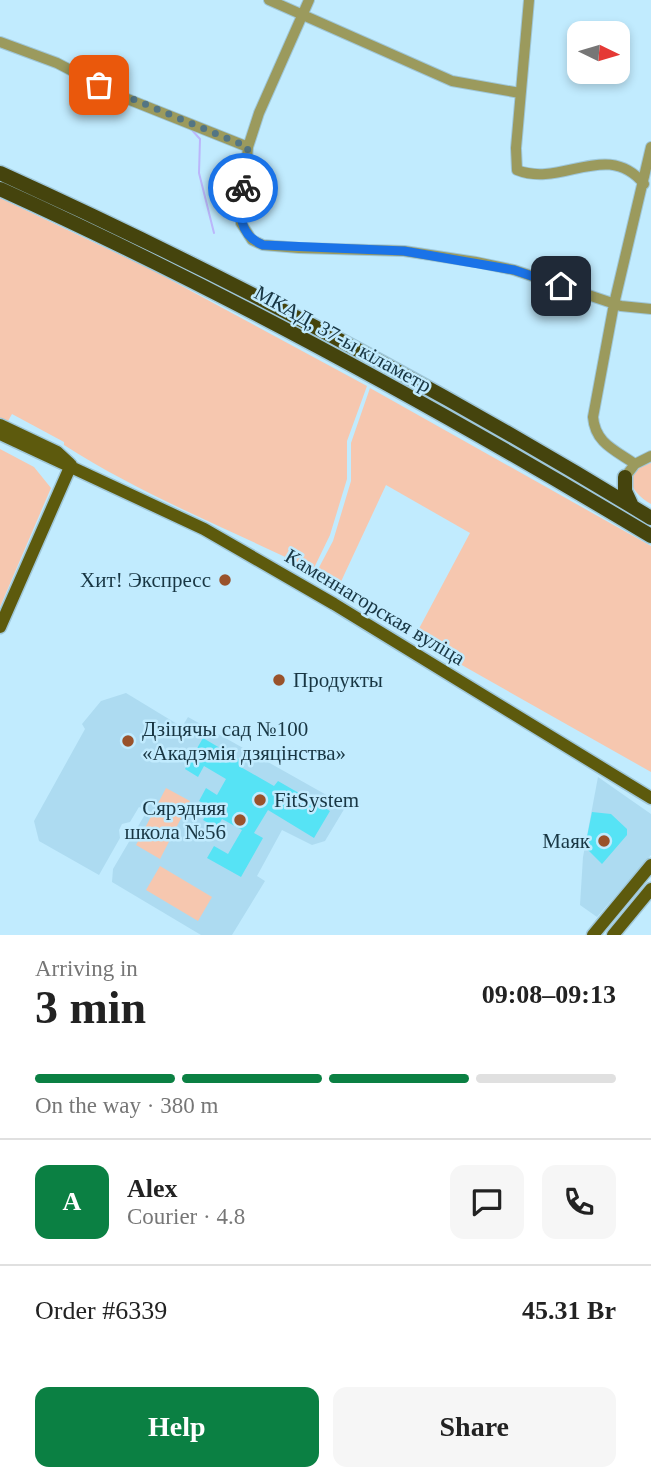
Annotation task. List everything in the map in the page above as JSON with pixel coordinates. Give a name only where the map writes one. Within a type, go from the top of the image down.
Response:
[{"type":"highway","name":"МКАД, 37-ы кіламетр","points":[[5,183],[216,277],[651,518]]},
{"type":"highway","name":"МКАД, 37-ы кіламетр","points":[[5,183],[429,410],[651,536]]},
{"type":"highway","points":[[601,488],[615,486],[625,477]]},
{"type":"highway","points":[[625,477],[625,491],[632,506]]},
{"type":"main road","name":"Каменнагорская вуліца","points":[[0,425],[57,452],[71,465]]},
{"type":"main road","name":"Каменнагорская вуліца","points":[[0,435],[53,461],[71,465],[204,529],[251,555],[651,798]]},
{"type":"main road","points":[[0,627],[71,465]]},
{"type":"main road","points":[[593,935],[651,865]]},
{"type":"main road","points":[[613,935],[651,889]]},
{"type":"street","points":[[269,0],[452,81],[520,93]]},
{"type":"street","points":[[309,0],[259,113],[248,147],[241,223],[252,240],[263,245],[299,248],[404,251],[476,262],[514,270],[614,303],[651,309]]},
{"type":"street","points":[[529,0],[520,93],[517,170],[541,175],[612,164],[625,167],[644,184]]},
{"type":"street","points":[[0,42],[57,63],[120,96],[248,147]]},
{"type":"street","points":[[635,464],[601,442],[594,427],[594,402],[651,147]]},
{"type":"street","points":[[625,477],[635,464],[651,456]]},
{"type":"shaded area","points":[[0,198],[152,270],[367,386],[347,441],[347,479],[330,535],[313,570],[124,480],[64,445],[64,442],[12,414],[8,421],[0,418]]},
{"type":"shaded area","points":[[370,388],[651,546],[651,772],[414,638],[470,533],[386,485],[338,588],[315,575],[333,541],[351,481],[351,443]]},
{"type":"shaded area","points":[[0,449],[34,467],[51,488],[0,607]]},
{"type":"shaded area","points":[[651,463],[651,504],[638,494],[632,477],[641,467]]},
{"type":"shaded area","name":"Сярэдняя школа №56","points":[[126,693],[182,727],[188,717],[346,806],[325,841],[312,845],[282,830],[257,876],[265,881],[232,935],[201,935],[112,882],[113,869],[147,811],[139,807],[130,822],[122,824],[119,830],[120,838],[99,875],[39,841],[34,821],[85,729],[82,724],[101,701]]},
{"type":"shaded area","points":[[598,777],[651,814],[651,855],[597,917],[580,905],[583,857]]},
{"type":"shaded area","points":[[166,788],[190,801],[160,859],[136,845]]},
{"type":"shaded area","points":[[160,866],[212,897],[198,921],[146,890]]},
{"type":"building","points":[[203,738],[242,761],[239,766],[274,786],[278,781],[330,811],[314,838],[268,810],[254,833],[263,838],[241,877],[207,858],[214,846],[228,854],[242,830],[222,819],[217,828],[203,820],[211,807],[199,801],[206,788],[217,795],[226,779],[204,766],[198,777],[185,769]]},
{"type":"building","name":"Маяк","points":[[592,812],[611,814],[627,829],[627,835],[602,864],[585,847]]},
{"type":"waterway","points":[[191,129],[200,139],[199,173],[214,233]]},
{"type":"way so far","points":[[99,85],[248,147],[243,188]]},
{"type":"place","name":"Хит! Экспресс","points":[[225,580]]},
{"type":"place","name":"Продукты","points":[[279,680]]},
{"type":"place","name":"Дзіцячы сад №100 «Акадэмія дзяцінства»","points":[[128,741]]},
{"type":"place","name":"FitSystem","points":[[260,800]]},
{"type":"place","name":"Сярэдняя школа №56","points":[[240,820]]},
{"type":"place","name":"Маяк","points":[[604,841]]},
{"type":"route","points":[[243,188],[241,223],[252,240],[263,245],[404,251],[514,270],[561,286]]}]
